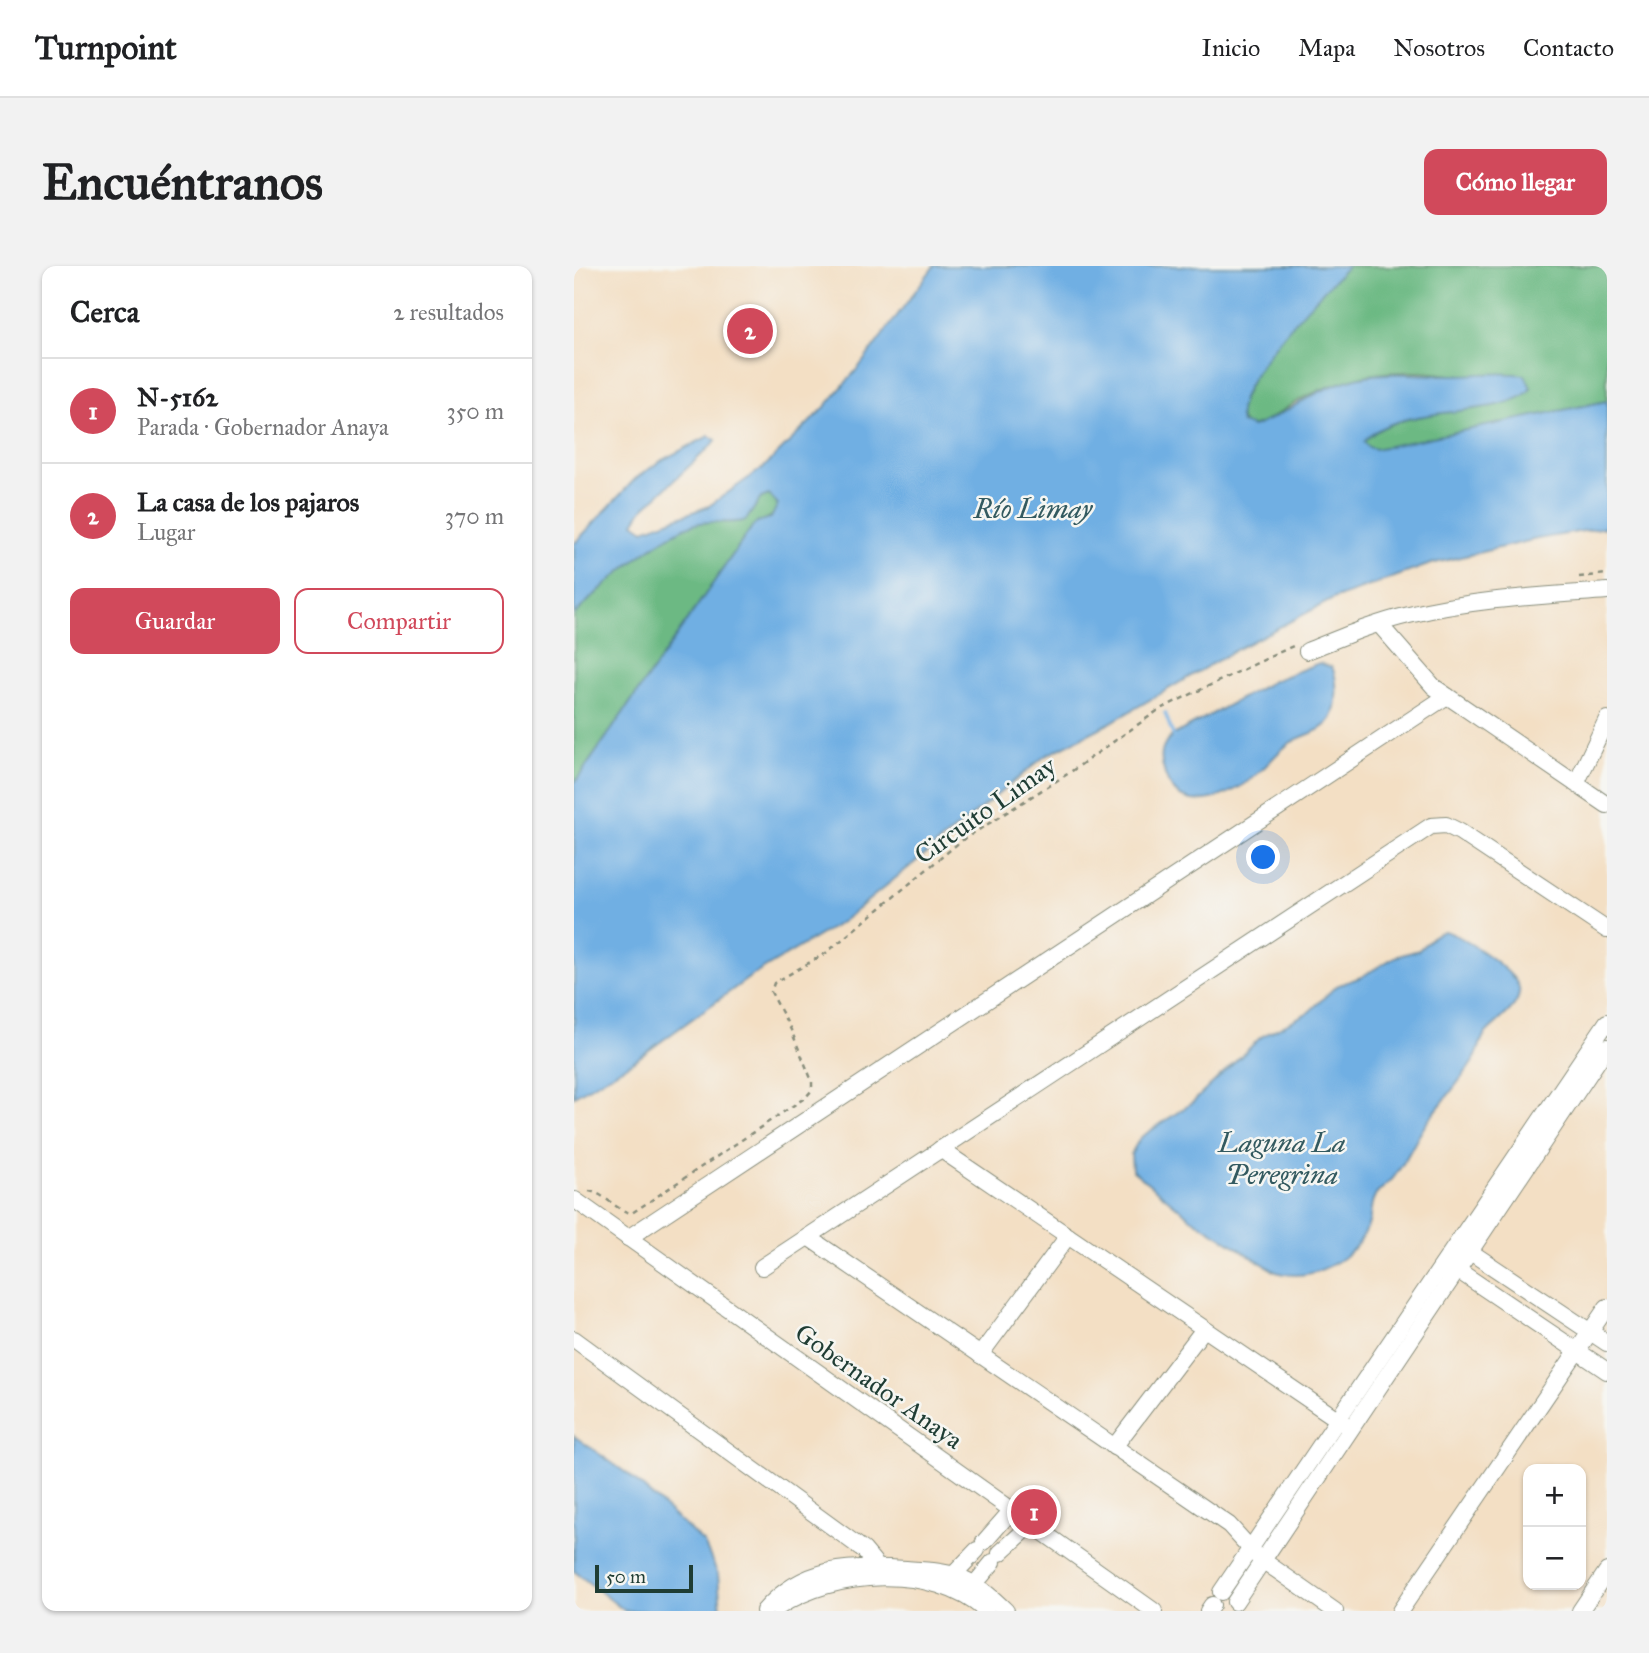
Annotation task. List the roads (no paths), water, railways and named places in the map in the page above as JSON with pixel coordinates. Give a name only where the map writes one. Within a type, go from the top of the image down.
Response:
[{"type":"street","points":[[1303,647],[1379,624],[1465,604],[1607,591]]},
{"type":"street","points":[[1379,624],[1418,672],[1447,696],[1607,805]]},
{"type":"street","points":[[628,1238],[1447,696]]},
{"type":"street","points":[[1576,783],[1607,719]]},
{"type":"street","points":[[762,1267],[1431,826],[1446,825],[1460,832],[1607,930]]},
{"type":"street","points":[[1464,1247],[1607,1022]]},
{"type":"street","points":[[1214,1603],[1251,1548],[1344,1424],[1464,1247],[1607,1047]]},
{"type":"street","points":[[940,1149],[1344,1424]]},
{"type":"street","name":"Gobernador Anaya","points":[[580,1195],[628,1238],[1154,1611]]},
{"type":"street","points":[[981,1355],[1068,1236]]},
{"type":"street","points":[[807,1237],[1233,1528],[1262,1560],[1335,1611]]},
{"type":"street","points":[[1464,1247],[1607,1343]]},
{"type":"street","points":[[1451,1266],[1607,1371]]},
{"type":"street","points":[[1400,1611],[1607,1307]]},
{"type":"street","points":[[1114,1447],[1204,1329]]},
{"type":"street","points":[[574,1339],[864,1550],[876,1572]]},
{"type":"street","points":[[1235,1602],[1344,1424]]},
{"type":"street","points":[[954,1574],[1012,1510]]},
{"type":"street","points":[[974,1585],[1032,1524]]},
{"type":"street","points":[[764,1611],[784,1591],[813,1574],[846,1567],[939,1586],[968,1598],[986,1611]]},
{"type":"street","points":[[773,1611],[808,1589],[876,1572],[954,1574],[974,1585],[1006,1611]]},
{"type":"street","points":[[1580,1611],[1607,1572]]},
{"type":"water","name":"Río Limay","points":[[934,266],[1348,266],[1299,317],[1262,363],[1248,386],[1241,406],[1241,423],[1253,427],[1336,384],[1362,377],[1389,374],[1525,375],[1531,388],[1519,398],[1477,409],[1400,421],[1379,430],[1364,442],[1375,449],[1607,401],[1607,527],[1537,539],[1431,564],[1333,599],[1241,647],[1108,724],[1045,756],[843,921],[750,977],[634,1061],[574,1096],[574,784],[752,527],[757,522],[771,518],[778,504],[769,495],[761,498],[746,520],[699,523],[678,531],[630,564],[574,615],[574,544],[635,479],[662,460],[709,436],[716,440],[713,444],[642,510],[634,523],[644,530],[709,506],[764,467],[825,407],[859,367]]},
{"type":"water","points":[[1319,663],[1332,667],[1335,678],[1335,708],[1327,724],[1290,743],[1255,776],[1230,792],[1202,800],[1189,799],[1178,794],[1169,783],[1161,757],[1164,746],[1173,735],[1273,681]]},
{"type":"water","name":"Laguna La Peregrina","points":[[1444,931],[1462,939],[1498,963],[1516,981],[1519,995],[1507,1014],[1485,1034],[1470,1066],[1425,1125],[1394,1177],[1375,1196],[1368,1226],[1353,1249],[1342,1258],[1330,1266],[1303,1274],[1276,1272],[1191,1218],[1132,1170],[1131,1154],[1140,1138],[1193,1102],[1261,1037],[1309,1012],[1336,986],[1361,977],[1395,957],[1419,950],[1434,935]]},
{"type":"water","points":[[574,1436],[629,1475],[704,1543],[718,1574],[721,1611],[625,1611],[574,1571]]},
{"type":"waterway","points":[[1165,713],[1173,735]]},
{"type":"place","name":"La casa de los pajaros","points":[[750,331]]},
{"type":"place","name":"N-5162","points":[[1034,1512]]}]
